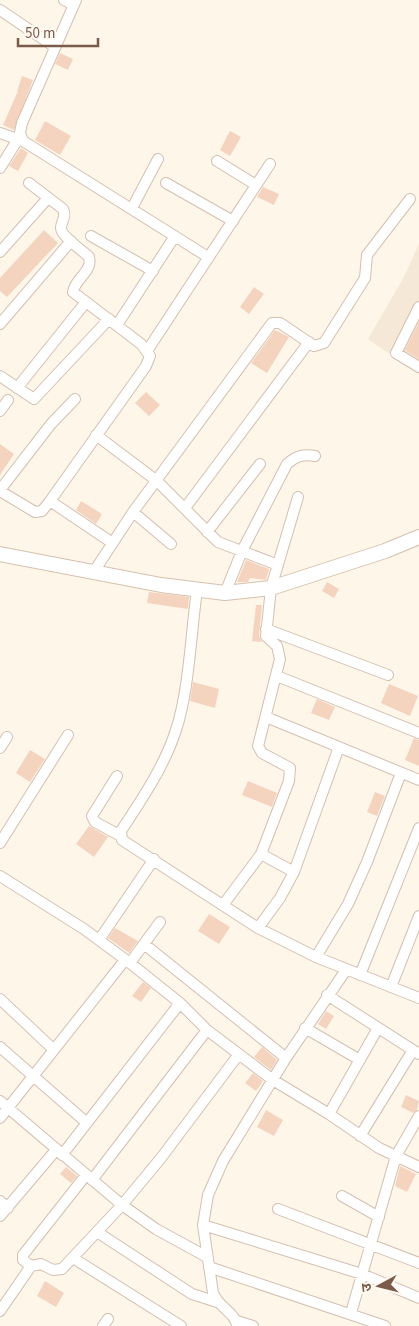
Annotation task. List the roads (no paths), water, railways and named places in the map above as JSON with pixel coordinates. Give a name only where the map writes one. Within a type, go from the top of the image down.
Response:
[{"type":"street","points":[[0,168],[20,140],[22,123],[75,3],[64,0]]},
{"type":"street","points":[[0,10],[55,47]]},
{"type":"street","points":[[0,133],[20,140],[208,257]]},
{"type":"street","points":[[132,208],[158,159]]},
{"type":"street","points":[[217,161],[256,185]]},
{"type":"street","points":[[147,351],[270,164]]},
{"type":"street","points":[[29,182],[63,209],[65,217],[61,230],[89,257],[91,262],[89,267],[74,287],[76,294],[147,351],[149,361],[50,501],[42,511],[35,512],[0,490],[51,424],[75,399]]},
{"type":"street","points":[[166,184],[232,221]]},
{"type":"street","points":[[0,252],[48,198]]},
{"type":"street","points":[[94,570],[111,542],[272,323],[280,323],[314,346],[324,343],[365,278],[367,255],[410,199]]},
{"type":"street","points":[[91,236],[153,271]]},
{"type":"street","points":[[0,376],[30,398],[39,397],[113,322],[153,271],[175,236]]},
{"type":"street","points":[[0,324],[71,241]]},
{"type":"street","points":[[16,388],[86,302]]},
{"type":"street","points":[[419,307],[396,353],[419,367]]},
{"type":"street","points":[[185,508],[309,342]]},
{"type":"street","points":[[0,411],[8,400]]},
{"type":"street","points":[[96,435],[157,481],[218,542],[278,565]]},
{"type":"street","points":[[225,593],[242,551],[287,464],[295,457],[306,454],[315,456]]},
{"type":"street","points":[[207,532],[260,464]]},
{"type":"street","points":[[224,905],[261,854],[290,774],[286,764],[259,749],[258,742],[277,676],[280,652],[268,640],[266,629],[271,588],[298,497]]},
{"type":"street","points":[[50,501],[111,542]]},
{"type":"street","points":[[133,512],[171,544]]},
{"type":"street","points":[[0,554],[197,590],[225,593],[271,588],[385,551],[419,537]]},
{"type":"street","points":[[197,590],[177,728],[156,775],[121,831],[122,840],[258,928],[316,957],[419,998]]},
{"type":"street","points":[[266,629],[388,675]]},
{"type":"street","points":[[277,676],[419,733]]},
{"type":"street","points":[[266,717],[419,780]]},
{"type":"street","points":[[0,843],[68,735]]},
{"type":"street","points":[[0,748],[7,737]]},
{"type":"street","points":[[258,928],[280,898],[294,872],[339,747]]},
{"type":"street","points":[[316,957],[348,904],[367,862],[401,773]]},
{"type":"street","points":[[117,776],[92,816],[95,822],[121,836]]},
{"type":"street","points":[[360,975],[419,828]]},
{"type":"street","points":[[261,854],[294,872]]},
{"type":"street","points":[[99,940],[154,859]]},
{"type":"street","points":[[0,876],[99,940],[180,1004],[208,1030],[273,1080],[329,1114],[360,1136],[396,1156],[419,1166]]},
{"type":"street","points":[[391,987],[419,916]]},
{"type":"street","points":[[0,1118],[4,1104],[33,1076],[144,944],[160,922]]},
{"type":"street","points":[[144,944],[286,1058]]},
{"type":"street","points":[[253,1326],[237,1324],[217,1302],[208,1262],[203,1225],[208,1195],[223,1161],[286,1058],[327,995],[346,970]]},
{"type":"street","points":[[327,995],[416,1052],[360,1136]]},
{"type":"street","points":[[0,999],[54,1050]]},
{"type":"street","points":[[2,1209],[88,1123],[180,1004]]},
{"type":"street","points":[[305,1028],[360,1060]]},
{"type":"street","points":[[329,1114],[378,1028]]},
{"type":"street","points":[[31,1266],[23,1260],[22,1255],[89,1177],[208,1030]]},
{"type":"street","points":[[0,1047],[88,1123]]},
{"type":"street","points":[[0,1311],[31,1266],[41,1264],[57,1271],[62,1269],[73,1258],[122,1205],[161,1158],[238,1054]]},
{"type":"street","points":[[4,1104],[122,1205],[208,1262],[385,1326]]},
{"type":"street","points":[[351,1313],[396,1156],[419,1116]]},
{"type":"street","points":[[342,1196],[378,1217]]},
{"type":"street","points":[[278,1210],[419,1263]]},
{"type":"street","points":[[203,1225],[362,1274],[419,1298]]},
{"type":"street","points":[[97,1232],[192,1294],[217,1302]]},
{"type":"street","points":[[73,1258],[181,1326]]}]
